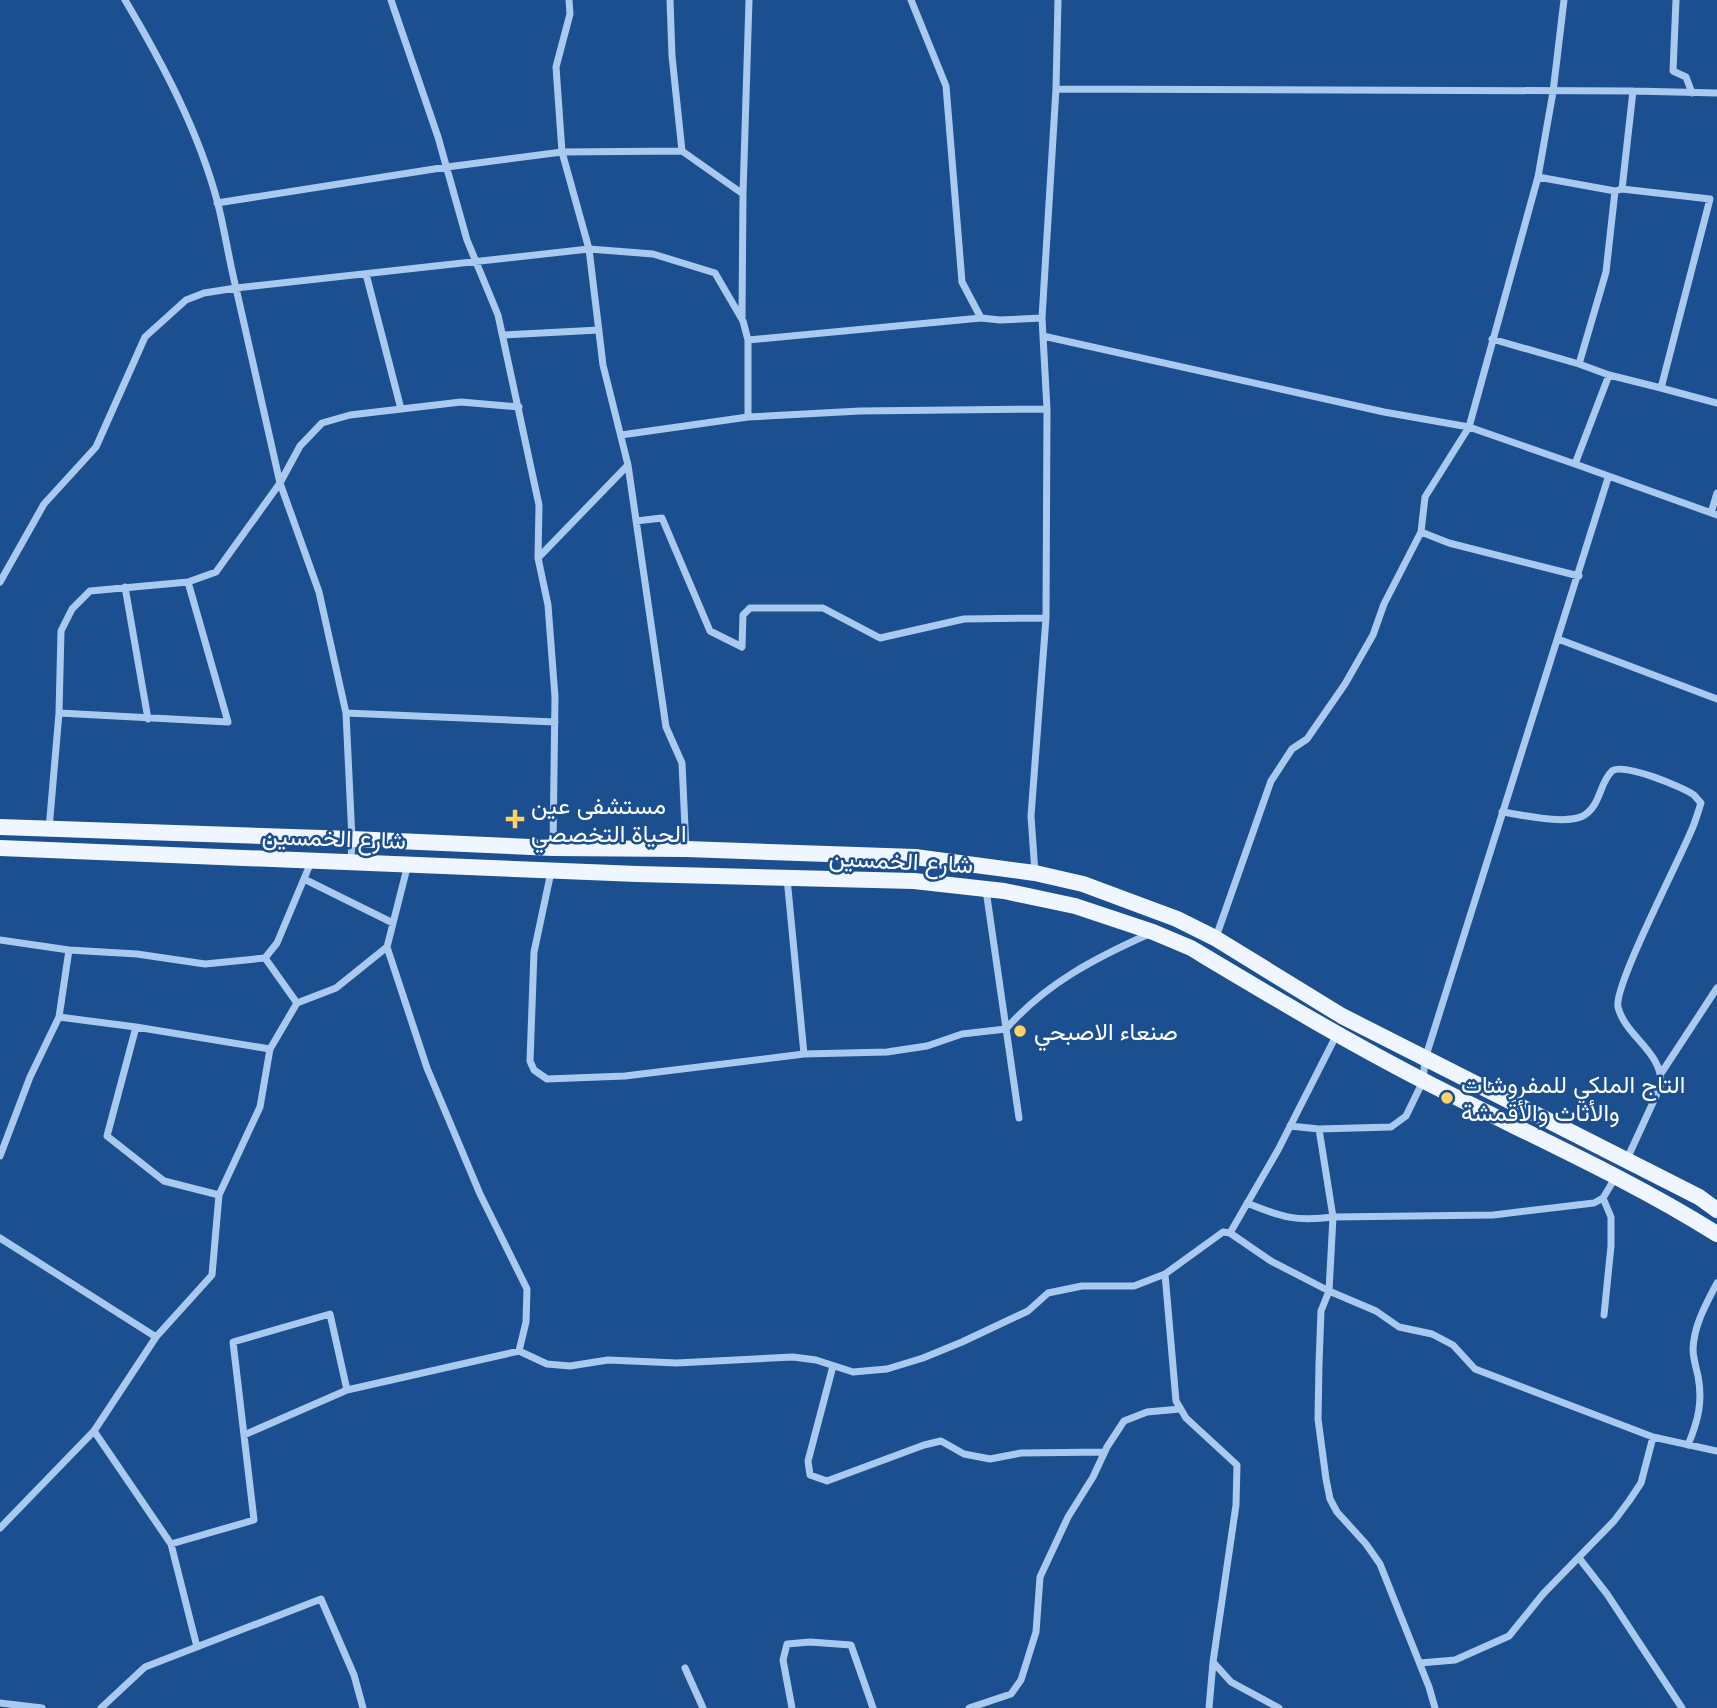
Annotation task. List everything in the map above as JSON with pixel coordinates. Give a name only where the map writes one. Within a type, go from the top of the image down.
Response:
[{"type":"main road","name":"شارع الخمسين","points":[[0,827],[553,848],[686,849],[915,857],[1035,873],[1083,884],[1177,919],[1215,938],[1342,1016],[1699,1197],[1717,1210]]},
{"type":"main road","name":"شارع الخمسين","points":[[0,848],[637,874],[914,881],[986,889],[1075,906],[1153,932],[1191,948],[1423,1081],[1687,1215],[1717,1234]]},
{"type":"main road","points":[[635,850],[637,874]]},
{"type":"main road","points":[[1075,906],[1083,884]]},
{"type":"main road","points":[[1596,1168],[1604,1149]]},
{"type":"street","points":[[125,0],[161,60],[218,203],[280,483],[319,592],[346,713],[351,861]]},
{"type":"street","points":[[391,0],[447,167],[475,262],[498,315],[539,505],[538,558],[548,605],[555,722],[553,848]]},
{"type":"street","points":[[569,0],[570,14],[556,67],[562,152],[589,249],[603,365],[628,465],[666,727],[682,763],[686,849]]},
{"type":"street","points":[[670,0],[672,56],[682,151]]},
{"type":"street","points":[[741,318],[749,0]]},
{"type":"street","points":[[911,0],[946,86],[962,282],[981,317]]},
{"type":"street","points":[[1035,873],[1031,817],[1046,618],[1047,409],[1042,318],[1056,89],[1058,0]]},
{"type":"street","points":[[1215,938],[1271,781],[1292,748],[1307,739],[1345,684],[1373,635],[1384,604],[1421,532],[1425,496],[1469,427],[1538,177],[1553,92],[1564,0]]},
{"type":"street","points":[[1676,0],[1673,71],[1686,77],[1692,93]]},
{"type":"street","points":[[1056,89],[1717,93]]},
{"type":"street","points":[[1579,364],[1606,272],[1633,91]]},
{"type":"street","points":[[218,203],[562,152],[682,151],[743,194]]},
{"type":"street","points":[[1538,177],[1619,190],[1714,200],[1661,388]]},
{"type":"street","points":[[0,580],[44,504],[96,447],[145,337],[186,300],[204,293],[589,249],[653,254],[715,273],[741,318],[748,340],[748,417]]},
{"type":"street","points":[[366,274],[401,409]]},
{"type":"street","points":[[748,340],[981,317],[1000,320],[1042,318]]},
{"type":"street","points":[[503,335],[599,330]]},
{"type":"street","points":[[1043,336],[1384,412],[1469,427],[1714,514],[1717,493]]},
{"type":"street","points":[[1492,339],[1609,375],[1717,403]]},
{"type":"street","points":[[1575,464],[1609,375]]},
{"type":"street","points":[[49,829],[59,713],[61,631],[72,609],[90,592],[188,582],[216,572],[280,483],[300,446],[322,423],[350,415],[461,402],[519,407]]},
{"type":"street","points":[[621,435],[748,417],[860,411],[1047,409]]},
{"type":"street","points":[[538,558],[628,465]]},
{"type":"street","points":[[1290,1126],[1319,1129],[1391,1127],[1406,1116],[1423,1081],[1425,1059],[1608,478]]},
{"type":"street","points":[[636,521],[662,518],[710,631],[742,647],[743,615],[750,608],[823,608],[880,638],[964,619],[1046,618]]},
{"type":"street","points":[[1421,532],[1449,543],[1578,576]]},
{"type":"street","points":[[59,713],[228,722],[188,582]]},
{"type":"street","points":[[125,587],[148,719]]},
{"type":"street","points":[[1558,639],[1717,699]]},
{"type":"street","points":[[346,713],[555,722]]},
{"type":"street","points":[[1502,812],[1569,820],[1583,815],[1594,806],[1612,771],[1620,767],[1632,769],[1693,794],[1701,803],[1618,998],[1618,1007],[1623,1016],[1662,1072]]},
{"type":"street","points":[[0,940],[205,964],[265,958],[277,943],[312,859]]},
{"type":"street","points":[[408,863],[387,947],[427,1068],[480,1194],[527,1289],[526,1322],[519,1351]]},
{"type":"street","points":[[551,870],[534,952],[530,1061],[534,1070],[547,1079],[625,1076],[804,1054],[887,1052],[927,1046],[962,1034],[1006,1029],[1024,1007],[1060,979],[1153,932]]},
{"type":"street","points":[[787,878],[804,1054]]},
{"type":"street","points":[[304,879],[393,923]]},
{"type":"street","points":[[986,889],[1018,1118]]},
{"type":"street","points":[[0,1528],[94,1431],[156,1337],[212,1275],[219,1195],[260,1107],[271,1049],[297,1003],[337,988],[387,947]]},
{"type":"street","points":[[0,1156],[30,1077],[59,1017],[69,950]]},
{"type":"street","points":[[265,958],[297,1003]]},
{"type":"street","points":[[1626,1160],[1661,1085],[1662,1072],[1717,988]]},
{"type":"street","points":[[59,1017],[271,1049]]},
{"type":"street","points":[[136,1027],[107,1136],[163,1181],[219,1195]]},
{"type":"street","points":[[1230,1233],[1338,1033]]},
{"type":"street","points":[[1319,1129],[1333,1217],[1329,1291],[1321,1311],[1318,1419],[1330,1499],[1337,1512],[1380,1564],[1435,1708]]},
{"type":"street","points":[[1247,1203],[1281,1217],[1315,1219],[1493,1215],[1594,1203],[1603,1198],[1615,1178]]},
{"type":"street","points":[[1603,1198],[1611,1217],[1604,1315]]},
{"type":"street","points":[[244,1435],[347,1390],[519,1351],[547,1364],[570,1366],[608,1360],[677,1363],[793,1357],[816,1360],[853,1372],[887,1369],[962,1342],[1028,1311],[1048,1293],[1082,1286],[1134,1286],[1165,1274],[1223,1232],[1230,1233],[1271,1261],[1329,1291],[1377,1311],[1399,1327],[1432,1334],[1453,1345],[1475,1369],[1653,1437],[1717,1451]]},
{"type":"street","points":[[0,1238],[156,1337]]},
{"type":"street","points":[[1165,1274],[1176,1401],[1186,1418],[1237,1465],[1236,1505],[1209,1708]]},
{"type":"street","points":[[1688,1445],[1699,1417],[1699,1379],[1693,1349],[1696,1330],[1702,1310],[1717,1283]]},
{"type":"street","points":[[171,1544],[254,1520],[233,1342],[330,1314],[347,1390]]},
{"type":"street","points":[[833,1366],[808,1461],[810,1475],[827,1481],[941,1441],[964,1454],[990,1459],[1021,1453],[1104,1452]]},
{"type":"street","points":[[969,1708],[1011,1694],[1021,1680],[1036,1632],[1040,1577],[1104,1452],[1124,1421],[1147,1412],[1180,1409]]},
{"type":"street","points":[[94,1431],[171,1544],[197,1647]]},
{"type":"street","points":[[1420,1663],[1455,1660],[1509,1636],[1543,1594],[1614,1521],[1641,1483],[1653,1437]]},
{"type":"street","points":[[1579,1558],[1607,1594],[1682,1708]]},
{"type":"street","points":[[101,1708],[145,1667],[321,1599],[354,1675],[363,1708]]},
{"type":"street","points":[[792,1708],[783,1660],[787,1644],[810,1642],[851,1645],[873,1708]]},
{"type":"street","points":[[1213,1662],[1231,1682],[1279,1708]]},
{"type":"street","points":[[685,1668],[703,1708]]},
{"type":"street","points":[[0,1703],[42,1708]]},
{"type":"place","name":"مستشفى عين الحياة التخصصي","points":[[515,819]]},
{"type":"place","name":"صنعاء الاصبحي","points":[[1020,1031]]},
{"type":"place","name":"التاج الملكي للمفروشات والأثاث والأقمشة","points":[[1447,1098]]}]
